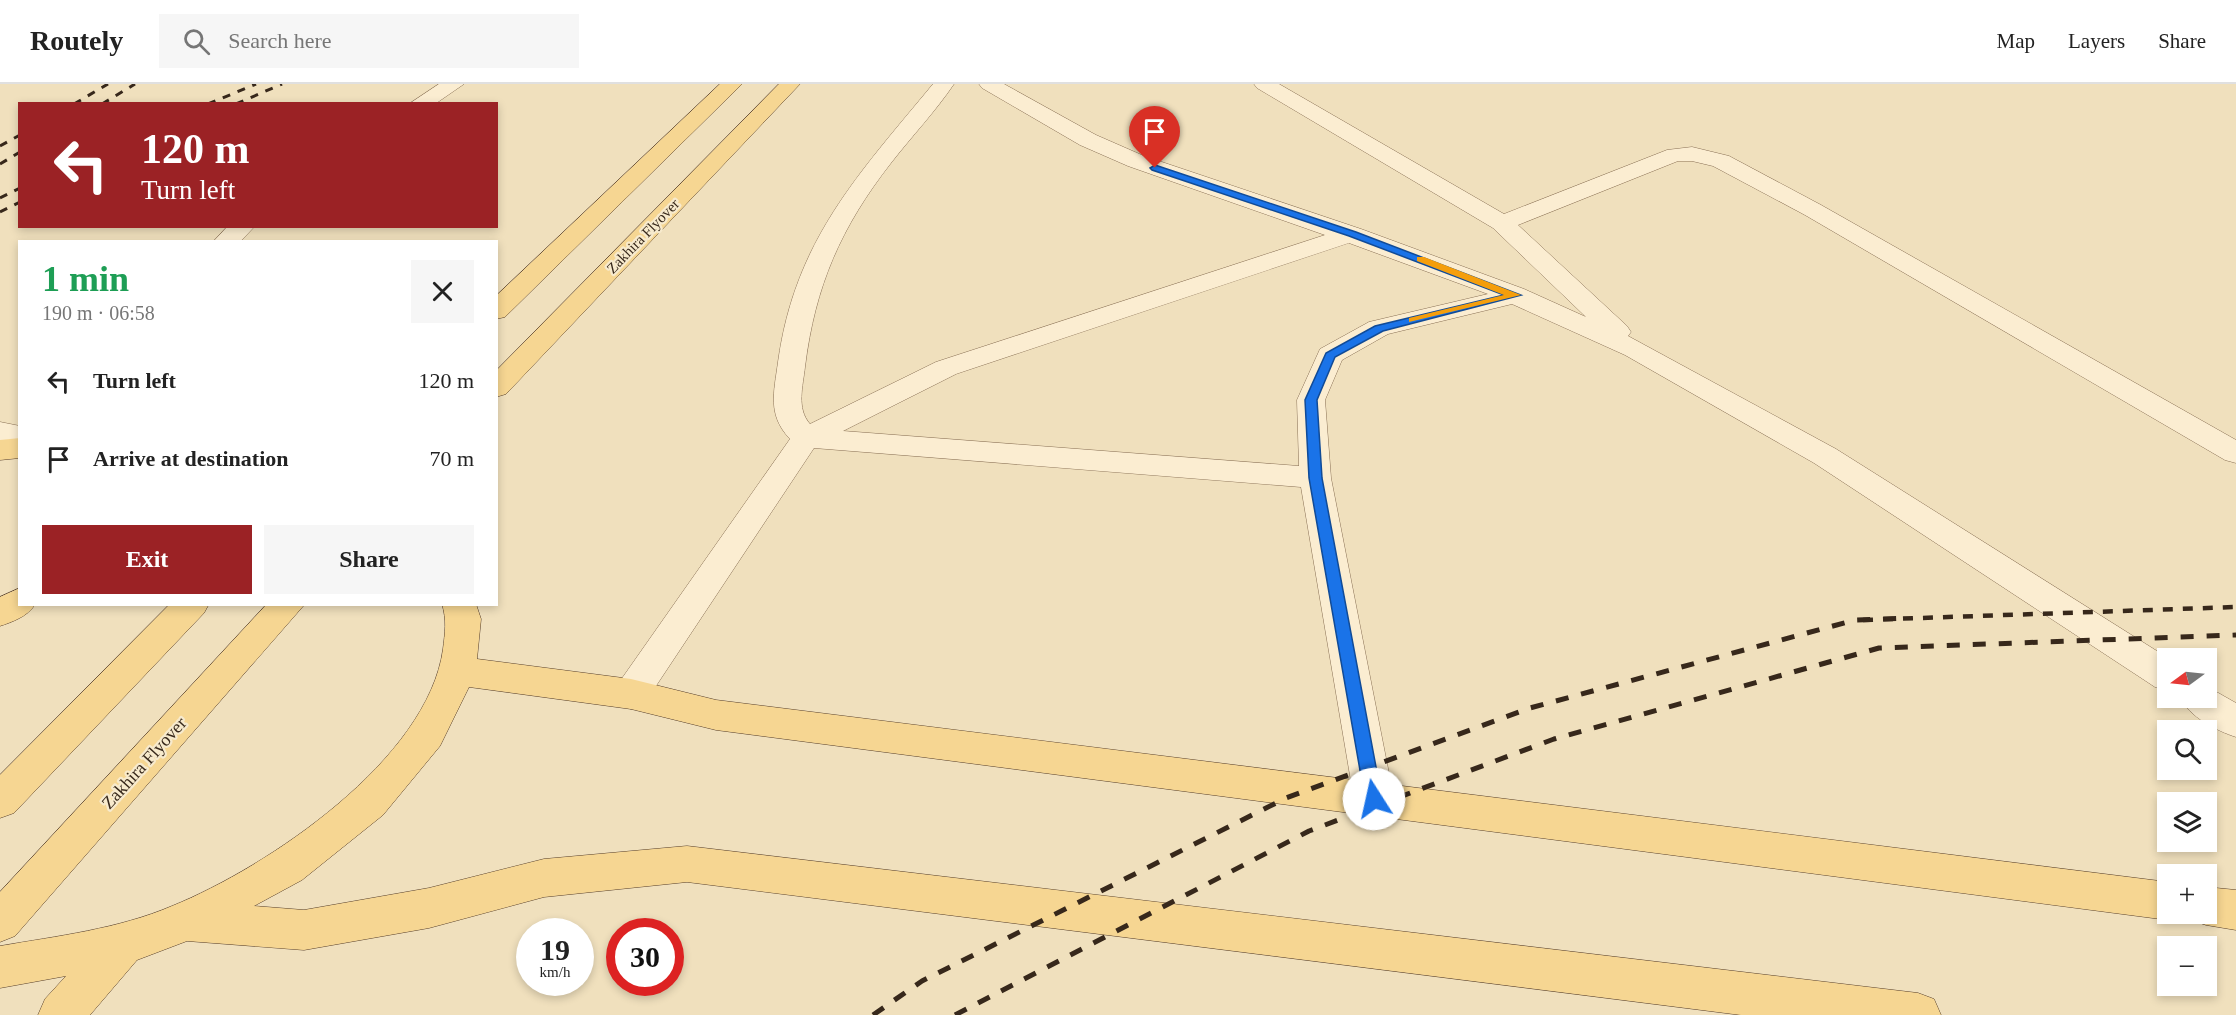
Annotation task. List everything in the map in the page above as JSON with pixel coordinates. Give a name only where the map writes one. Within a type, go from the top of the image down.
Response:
[{"type":"main road","points":[[501,304],[732,84]]},
{"type":"main road","name":"Zakhira Flyover","points":[[498,386],[790,84]]},
{"type":"main road","points":[[0,450],[18,448]]},
{"type":"main road","points":[[0,613],[18,603]]},
{"type":"main road","points":[[0,801],[190,606]]},
{"type":"main road","name":"Zakhira Flyover","points":[[0,922],[286,606]]},
{"type":"main road","points":[[0,967],[122,945],[187,921],[287,867],[369,803],[427,735],[458,671],[464,620],[460,606]]},
{"type":"main road","points":[[458,671],[631,694],[716,715],[2157,900]]},
{"type":"main road","points":[[187,921],[304,930],[429,908],[544,878],[687,864],[1918,1015]]},
{"type":"main road","points":[[2217,907],[2236,910]]},
{"type":"main road","points":[[61,1015],[122,945]]},
{"type":"street","points":[[422,102],[454,84]]},
{"type":"street","points":[[944,84],[855,194],[830,234],[796,328],[786,402],[790,423],[806,438],[1316,478]]},
{"type":"street","points":[[989,84],[1088,141],[1136,161],[1352,234],[1515,295],[1635,349],[1825,456],[2157,670]]},
{"type":"street","points":[[1264,84],[1502,223],[1635,349]]},
{"type":"street","points":[[1502,223],[1675,155],[1706,156],[1813,210],[2236,453]]},
{"type":"street","points":[[227,240],[241,228]]},
{"type":"street","points":[[631,694],[806,438],[945,369],[1352,234]]},
{"type":"street","points":[[1374,799],[1316,478],[1311,400],[1330,356],[1379,328],[1515,295]]},
{"type":"street","points":[[0,432],[18,436]]},
{"type":"street","points":[[2214,708],[2236,722]]},
{"type":"railway","points":[[77,102],[108,84]]},
{"type":"railway","points":[[105,102],[135,84]]},
{"type":"railway","points":[[213,102],[256,84]]},
{"type":"railway","points":[[241,102],[282,84]]},
{"type":"railway","points":[[0,146],[18,136]]},
{"type":"railway","points":[[0,164],[18,153]]},
{"type":"railway","points":[[0,198],[18,189]]},
{"type":"railway","points":[[0,212],[18,203]]},
{"type":"railway","points":[[1863,620],[2236,607]]},
{"type":"railway","points":[[873,1015],[922,981],[1286,798],[1530,708],[1855,620],[1907,618]]},
{"type":"railway","points":[[955,1015],[1309,831],[1554,739],[1879,648],[2236,635]]},
{"type":"slow traffic","points":[[1413,320],[1515,295],[1421,259]]},
{"type":"route","points":[[1155,168],[1352,234],[1515,295],[1379,328],[1330,356],[1311,400],[1316,478],[1374,799]]}]
